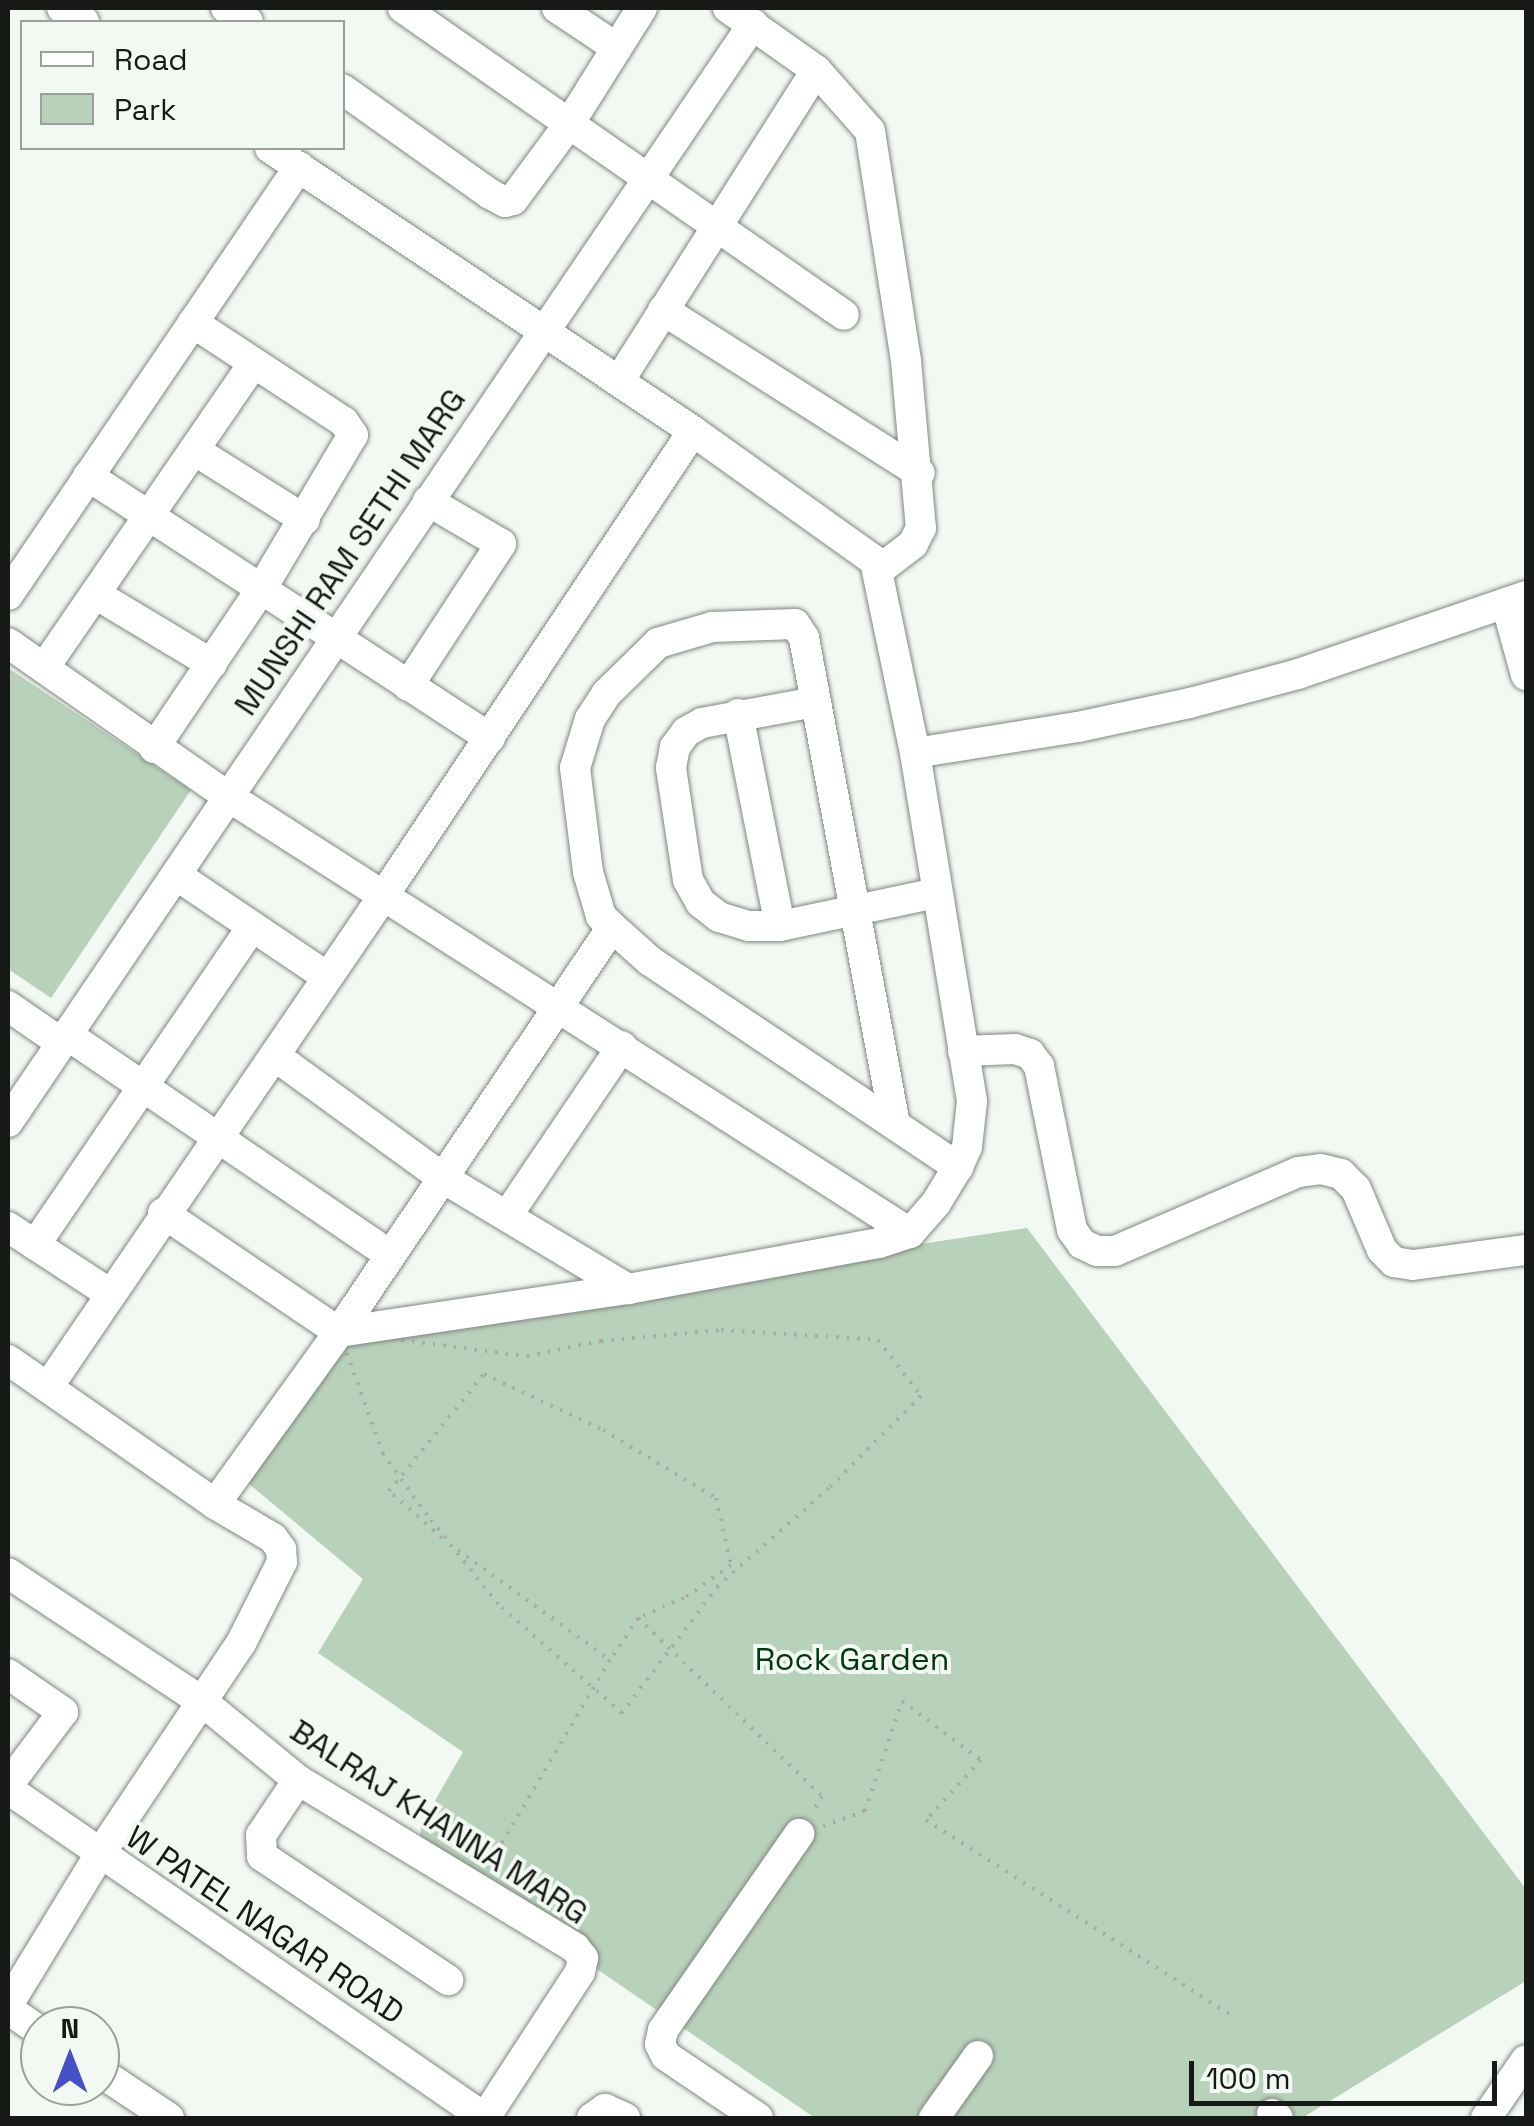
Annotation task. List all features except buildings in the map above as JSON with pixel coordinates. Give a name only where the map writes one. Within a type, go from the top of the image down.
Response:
[{"type":"street","points":[[404,8],[844,316]]},
{"type":"street","points":[[557,8],[617,48]]},
{"type":"street","points":[[345,92],[506,202],[519,194],[570,124],[642,8]]},
{"type":"street","points":[[741,16],[816,70],[858,111],[873,139],[920,473],[919,537],[879,570]]},
{"type":"street","name":"MUNSHI RAM SETHI MARG","points":[[8,1122],[646,178],[741,16]]},
{"type":"street","points":[[619,381],[816,70]]},
{"type":"street","points":[[163,1214],[338,1332],[628,1288],[879,1243],[910,1232],[936,1203],[958,1167],[967,1147],[972,1101],[915,753],[879,570],[863,550],[693,431],[273,150]]},
{"type":"street","points":[[8,595],[299,167]]},
{"type":"street","points":[[663,310],[920,473]]},
{"type":"street","points":[[154,748],[262,588],[350,446],[351,429],[193,323]]},
{"type":"street","points":[[44,668],[253,364]]},
{"type":"street","points":[[48,1386],[384,895],[693,431]]},
{"type":"street","points":[[194,450],[305,520]]},
{"type":"street","points":[[88,476],[490,738]]},
{"type":"street","points":[[408,686],[501,544],[428,501]]},
{"type":"street","points":[[98,594],[212,664]]},
{"type":"street","points":[[915,753],[1078,727],[1190,703],[1298,674],[1516,600],[1526,675]]},
{"type":"street","points":[[895,1125],[801,628],[788,622],[712,628],[668,639],[644,653],[606,694],[583,734],[575,768],[588,872],[601,916],[650,961],[895,1125],[958,1167]]},
{"type":"street","points":[[8,643],[154,748],[910,1232]]},
{"type":"street","points":[[815,702],[738,714],[686,732],[674,747],[671,768],[688,880],[701,903],[720,918],[748,926],[780,926],[937,893]]},
{"type":"street","points":[[738,714],[780,926]]},
{"type":"street","points":[[176,876],[327,976]]},
{"type":"street","points":[[35,1245],[252,927]]},
{"type":"street","points":[[215,1504],[338,1332],[612,927]]},
{"type":"street","points":[[8,1006],[143,1084],[390,1255]]},
{"type":"street","points":[[507,1216],[622,1046]]},
{"type":"street","points":[[963,1051],[1016,1049],[1030,1054],[1039,1066],[1072,1230],[1082,1244],[1096,1251],[1114,1251],[1298,1172],[1321,1169],[1341,1174],[1356,1189],[1382,1250],[1394,1262],[1413,1265],[1526,1250]]},
{"type":"street","points":[[275,1056],[443,1178],[628,1288]]},
{"type":"street","points":[[8,1227],[110,1293]]},
{"type":"street","points":[[8,1360],[215,1504],[274,1538],[281,1548],[282,1562],[241,1642],[100,1854],[8,2007]]},
{"type":"street","name":"BALRAJ KHANNA MARG","points":[[8,1573],[202,1702],[298,1780],[575,1948],[583,1958],[580,1972],[485,2118]]},
{"type":"street","points":[[8,1674],[63,1712],[8,1787]]},
{"type":"street","points":[[298,1780],[261,1835],[262,1856],[448,1980]]},
{"type":"street","name":"W PATEL NAGAR ROAD","points":[[8,1787],[485,2118]]},
{"type":"street","points":[[758,2118],[666,2056],[660,2044],[662,2030],[799,1834]]},
{"type":"street","points":[[934,2118],[978,2056]]},
{"type":"street","points":[[1486,2118],[1526,2060]]},
{"type":"street","points":[[120,2085],[169,2118]]},
{"type":"street","points":[[592,2118],[605,2109],[625,2118]]},
{"type":"path","points":[[721,1330],[878,1340],[922,1396],[830,1488],[718,1586],[622,1713],[498,1604],[427,1515],[383,1454],[338,1332],[527,1356],[601,1341],[721,1330]]},
{"type":"path","points":[[474,1890],[638,1618],[684,1598],[731,1565],[716,1498],[602,1430],[484,1374],[389,1491],[447,1542],[610,1660]]},
{"type":"path","points":[[638,1618],[822,1796],[799,1834]]},
{"type":"path","points":[[799,1834],[865,1811],[902,1701],[982,1760],[926,1820],[1228,2014]]},
{"type":"green space","points":[[8,668],[191,790],[51,998],[8,969]]},
{"type":"green space","name":"Rock Garden","points":[[1027,1228],[1526,1889],[1526,1981],[1302,2118],[815,2118],[418,1847],[422,1823],[463,1752],[318,1653],[363,1579],[230,1468],[339,1332]]}]
